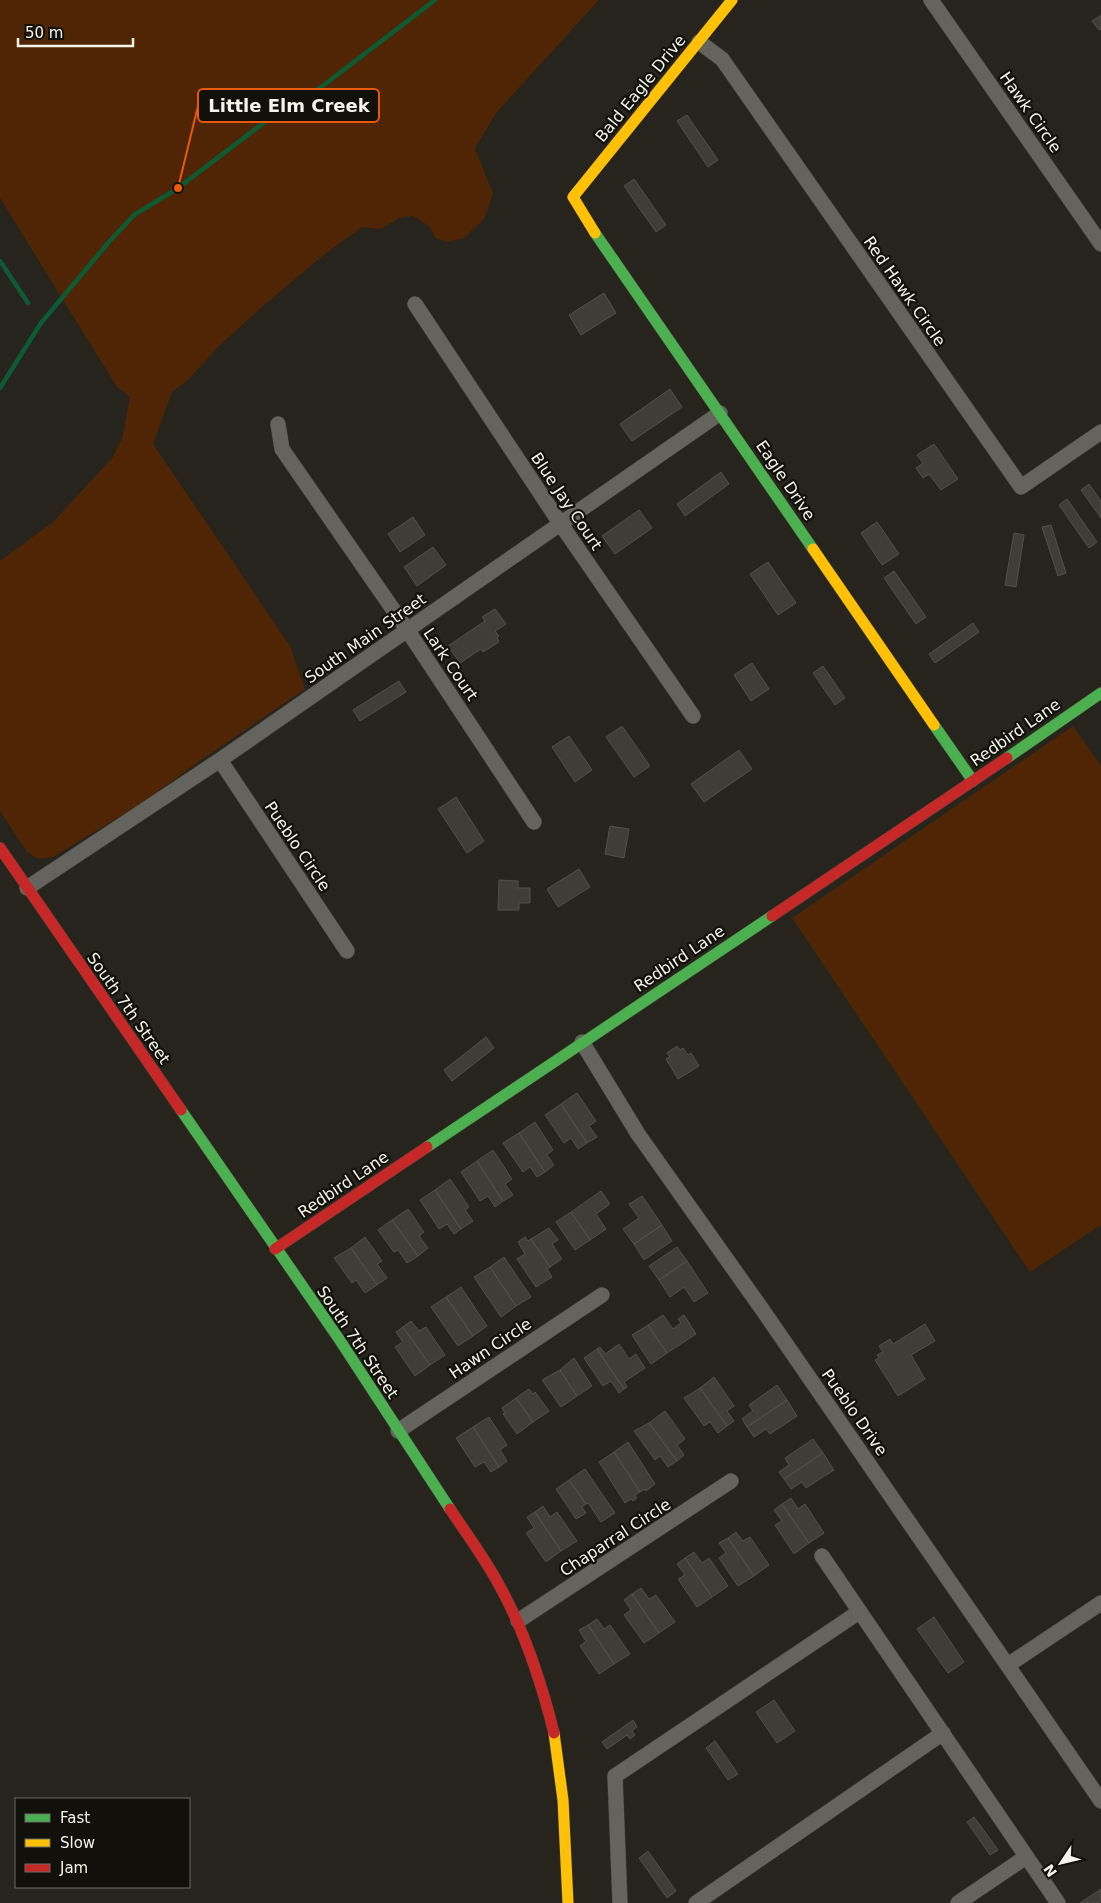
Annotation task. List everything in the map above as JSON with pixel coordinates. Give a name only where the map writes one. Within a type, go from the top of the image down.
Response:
[{"type":"street","name":"Bald Eagle Drive","points":[[573,197],[732,0]]},
{"type":"street","name":"Hawk Circle","points":[[931,0],[1101,244]]},
{"type":"street","name":"Red Hawk Circle","points":[[699,42],[722,59],[1021,487],[1101,432]]},
{"type":"street","name":"Eagle Drive","points":[[573,197],[585,219],[972,781]]},
{"type":"street","name":"Blue Jay Court","points":[[414,304],[692,716]]},
{"type":"street","name":"South Main Street","points":[[27,888],[220,760],[720,413]]},
{"type":"street","name":"Lark Court","points":[[278,424],[282,449],[408,631],[534,822]]},
{"type":"street","name":"Redbird Lane","points":[[275,1249],[1101,693]]},
{"type":"street","name":"Pueblo Circle","points":[[220,760],[347,950]]},
{"type":"street","name":"South 7th Street","points":[[0,848],[338,1340],[498,1582],[518,1621],[542,1689],[559,1766],[567,1844],[568,1903]]},
{"type":"street","name":"Pueblo Drive","points":[[582,1042],[638,1134],[764,1312],[1101,1801]]},
{"type":"street","name":"Hawn Circle","points":[[398,1431],[602,1295]]},
{"type":"street","name":"Chaparral Circle","points":[[518,1621],[731,1481]]},
{"type":"street","points":[[822,1556],[1058,1903]]},
{"type":"street","points":[[1008,1665],[1101,1603]]},
{"type":"street","points":[[620,1903],[615,1776],[859,1612]]},
{"type":"street","points":[[696,1903],[943,1732]]},
{"type":"street","points":[[958,1903],[1026,1857]]},
{"type":"shaded area","points":[[0,0],[599,0],[496,113],[475,148],[493,194],[484,219],[464,238],[448,242],[436,238],[429,226],[413,216],[399,218],[381,229],[362,227],[325,254],[264,305],[218,347],[188,380],[172,392],[153,444],[290,646],[305,689],[198,762],[145,801],[53,857],[38,859],[27,852],[0,811],[0,561],[53,522],[113,457],[122,439],[130,397],[117,387],[0,198]]},
{"type":"shaded area","points":[[1073,726],[1101,766],[1101,1225],[1030,1272],[792,918]]},
{"type":"building","points":[[1101,15],[1101,29],[1099,30],[1092,21]]},
{"type":"building","points":[[687,115],[718,160],[708,167],[677,121]]},
{"type":"building","points":[[634,179],[666,225],[656,232],[624,186]]},
{"type":"building","points":[[604,293],[616,313],[581,335],[569,315]]},
{"type":"building","points":[[670,389],[682,407],[632,441],[620,424]]},
{"type":"building","points":[[934,444],[958,479],[941,490],[929,474],[923,478],[916,468],[923,463],[917,455]]},
{"type":"building","points":[[721,472],[729,484],[685,516],[677,504]]},
{"type":"building","points":[[1089,484],[1101,501],[1101,518],[1081,490]]},
{"type":"building","points":[[1067,499],[1097,542],[1089,548],[1059,505]]},
{"type":"building","points":[[639,510],[652,528],[615,554],[602,536]]},
{"type":"building","points":[[413,517],[425,535],[400,552],[388,534]]},
{"type":"building","points":[[877,522],[899,554],[882,565],[861,533]]},
{"type":"building","points":[[1051,525],[1066,573],[1058,576],[1042,527]]},
{"type":"building","points":[[1014,533],[1024,535],[1016,587],[1005,585]]},
{"type":"building","points":[[433,547],[446,565],[417,586],[404,567]]},
{"type":"building","points":[[768,562],[796,603],[778,615],[750,574]]},
{"type":"building","points":[[894,571],[926,617],[916,624],[884,578]]},
{"type":"building","points":[[495,609],[506,624],[495,631],[499,636],[497,638],[499,642],[483,652],[481,649],[460,663],[448,646],[485,621],[482,617]]},
{"type":"building","points":[[973,623],[979,632],[935,663],[929,654]]},
{"type":"building","points":[[752,663],[769,689],[751,701],[734,675]]},
{"type":"building","points":[[823,666],[845,698],[835,705],[813,673]]},
{"type":"building","points":[[399,681],[406,692],[360,721],[353,710]]},
{"type":"building","points":[[622,726],[650,766],[634,777],[606,737]]},
{"type":"building","points":[[569,736],[592,770],[575,782],[552,747]]},
{"type":"building","points":[[739,750],[752,769],[704,802],[691,784]]},
{"type":"building","points":[[456,797],[484,841],[467,853],[438,809]]},
{"type":"building","points":[[610,826],[629,829],[624,858],[605,854]]},
{"type":"building","points":[[579,869],[590,887],[558,907],[547,889]]},
{"type":"building","points":[[499,880],[518,881],[518,888],[530,888],[530,903],[519,903],[519,910],[498,910]]},
{"type":"building","points":[[486,1037],[494,1048],[452,1081],[444,1070]]},
{"type":"building","points":[[677,1046],[680,1050],[683,1048],[688,1055],[691,1053],[699,1066],[678,1079],[666,1059],[670,1057],[667,1053]]},
{"type":"building","points":[[577,1093],[596,1121],[589,1126],[597,1137],[587,1143],[561,1104]]},
{"type":"building","points":[[561,1104],[587,1143],[578,1149],[571,1138],[564,1143],[545,1115]]},
{"type":"building","points":[[535,1122],[553,1150],[547,1155],[554,1165],[545,1172],[519,1133]]},
{"type":"building","points":[[519,1133],[545,1172],[537,1177],[530,1167],[523,1172],[503,1143]]},
{"type":"building","points":[[493,1150],[512,1179],[505,1184],[513,1195],[503,1201],[477,1161]]},
{"type":"building","points":[[477,1161],[503,1201],[495,1207],[488,1196],[480,1201],[461,1172]]},
{"type":"building","points":[[450,1179],[469,1207],[465,1210],[473,1221],[461,1229],[435,1190]]},
{"type":"building","points":[[435,1190],[461,1229],[454,1234],[447,1224],[439,1229],[420,1200]]},
{"type":"building","points":[[601,1191],[610,1204],[596,1214],[606,1229],[590,1240],[571,1212]]},
{"type":"building","points":[[642,1196],[662,1225],[634,1244],[623,1229],[639,1218],[629,1204]]},
{"type":"building","points":[[408,1209],[424,1232],[419,1236],[428,1248],[418,1256],[392,1220]]},
{"type":"building","points":[[571,1212],[590,1240],[575,1250],[556,1222]]},
{"type":"building","points":[[392,1220],[418,1256],[407,1263],[398,1250],[394,1252],[378,1230]]},
{"type":"building","points":[[662,1225],[672,1241],[644,1260],[634,1244]]},
{"type":"building","points":[[549,1228],[558,1240],[552,1244],[562,1259],[550,1267],[531,1239]]},
{"type":"building","points":[[365,1237],[382,1261],[377,1264],[387,1278],[377,1285],[351,1248]]},
{"type":"building","points":[[525,1237],[528,1241],[531,1239],[550,1267],[547,1269],[552,1277],[536,1287],[517,1259],[525,1254],[518,1242]]},
{"type":"building","points":[[677,1247],[687,1261],[659,1280],[649,1266]]},
{"type":"building","points":[[351,1248],[377,1285],[365,1293],[356,1280],[352,1283],[334,1258]]},
{"type":"building","points":[[504,1257],[531,1297],[516,1306],[490,1267]]},
{"type":"building","points":[[687,1261],[708,1293],[694,1302],[684,1287],[670,1297],[659,1280]]},
{"type":"building","points":[[490,1267],[516,1306],[501,1317],[474,1277]]},
{"type":"building","points":[[461,1287],[487,1326],[473,1336],[446,1297]]},
{"type":"building","points":[[446,1297],[473,1336],[458,1346],[431,1307]]},
{"type":"building","points":[[663,1315],[673,1329],[681,1323],[678,1319],[684,1315],[696,1334],[667,1353],[648,1325]]},
{"type":"building","points":[[411,1321],[419,1331],[426,1327],[445,1355],[430,1365],[403,1327]]},
{"type":"building","points":[[925,1324],[935,1341],[911,1355],[925,1379],[898,1396],[875,1360],[879,1358],[877,1355],[883,1352],[879,1346],[890,1339],[893,1344]]},
{"type":"building","points":[[648,1325],[667,1353],[651,1364],[632,1335]]},
{"type":"building","points":[[403,1327],[430,1365],[415,1376],[395,1347],[403,1342],[396,1332]]},
{"type":"building","points":[[619,1344],[629,1359],[636,1354],[645,1368],[624,1382],[627,1387],[624,1389],[597,1349],[600,1347],[605,1354]]},
{"type":"building","points":[[597,1349],[624,1389],[619,1393],[611,1381],[603,1386],[584,1358]]},
{"type":"building","points":[[574,1358],[592,1386],[577,1396],[560,1370]]},
{"type":"building","points":[[560,1370],[577,1396],[561,1407],[542,1380]]},
{"type":"building","points":[[714,1377],[734,1406],[727,1411],[734,1421],[727,1426],[700,1388]]},
{"type":"building","points":[[777,1385],[787,1400],[747,1427],[742,1419],[753,1411],[749,1405]]},
{"type":"building","points":[[700,1388],[727,1426],[718,1433],[710,1422],[704,1426],[684,1398]]},
{"type":"building","points":[[529,1389],[533,1394],[535,1392],[549,1411],[533,1422],[516,1398]]},
{"type":"building","points":[[516,1398],[533,1422],[517,1434],[503,1414],[505,1413],[502,1408]]},
{"type":"building","points":[[787,1400],[797,1416],[770,1434],[766,1429],[754,1437],[747,1427]]},
{"type":"building","points":[[665,1411],[685,1439],[677,1445],[684,1455],[677,1461],[649,1423]]},
{"type":"building","points":[[489,1417],[507,1445],[500,1450],[507,1461],[499,1467],[473,1427]]},
{"type":"building","points":[[649,1423],[677,1461],[668,1467],[660,1456],[655,1460],[634,1431]]},
{"type":"building","points":[[473,1427],[499,1467],[491,1472],[484,1462],[475,1467],[456,1438]]},
{"type":"building","points":[[813,1439],[823,1453],[784,1479],[779,1472],[789,1465],[785,1458]]},
{"type":"building","points":[[628,1442],[655,1484],[646,1491],[645,1489],[640,1492],[614,1452]]},
{"type":"building","points":[[614,1452],[640,1492],[635,1495],[637,1498],[633,1501],[631,1499],[625,1503],[599,1462]]},
{"type":"building","points":[[823,1453],[834,1470],[806,1488],[802,1482],[791,1489],[784,1479]]},
{"type":"building","points":[[585,1469],[615,1513],[601,1522],[569,1480]]},
{"type":"building","points":[[569,1480],[586,1504],[582,1507],[586,1513],[576,1519],[556,1489]]},
{"type":"building","points":[[791,1498],[798,1509],[805,1504],[824,1533],[809,1543],[782,1504]]},
{"type":"building","points":[[782,1504],[809,1543],[794,1554],[775,1525],[782,1521],[774,1510]]},
{"type":"building","points":[[543,1506],[550,1517],[557,1512],[577,1541],[561,1551],[535,1512]]},
{"type":"building","points":[[535,1512],[561,1551],[546,1562],[526,1533],[534,1528],[527,1517]]},
{"type":"building","points":[[736,1532],[743,1541],[750,1537],[769,1565],[754,1576],[728,1538]]},
{"type":"building","points":[[728,1538],[754,1576],[738,1586],[719,1558],[726,1553],[719,1543]]},
{"type":"building","points":[[694,1552],[702,1563],[709,1558],[728,1586],[712,1597],[685,1558]]},
{"type":"building","points":[[685,1558],[712,1597],[697,1607],[678,1579],[685,1575],[677,1564]]},
{"type":"building","points":[[641,1588],[649,1599],[656,1595],[675,1622],[659,1633],[632,1594]]},
{"type":"building","points":[[632,1594],[659,1633],[644,1643],[624,1615],[631,1610],[624,1600]]},
{"type":"building","points":[[934,1617],[964,1662],[948,1673],[917,1629]]},
{"type":"building","points":[[597,1619],[604,1629],[610,1625],[630,1654],[614,1664],[588,1625]]},
{"type":"building","points":[[588,1625],[614,1664],[599,1674],[580,1646],[586,1641],[579,1630]]},
{"type":"building","points":[[774,1700],[795,1731],[777,1743],[756,1712]]},
{"type":"building","points":[[633,1720],[637,1727],[632,1731],[635,1735],[630,1739],[627,1735],[607,1749],[602,1742]]},
{"type":"building","points":[[715,1741],[738,1774],[728,1780],[706,1748]]},
{"type":"building","points":[[974,1817],[998,1850],[990,1855],[967,1822]]},
{"type":"building","points":[[648,1851],[676,1891],[667,1898],[639,1858]]},
{"type":"building","points":[[1101,1889],[1101,1901],[1098,1903],[1080,1903]]},
{"type":"waterway","points":[[0,388],[41,323],[134,215],[178,188],[270,118],[299,104],[435,0]]},
{"type":"waterway","points":[[0,261],[28,303]]},
{"type":"traffic: fast","points":[[595,233],[813,549]]},
{"type":"traffic: fast","points":[[1007,758],[1101,693]]},
{"type":"traffic: fast","points":[[934,725],[973,781]]},
{"type":"traffic: fast","points":[[427,1147],[772,916]]},
{"type":"traffic: fast","points":[[181,1110],[339,1339],[450,1509]]},
{"type":"traffic: slow","points":[[595,233],[573,197],[732,0]]},
{"type":"traffic: slow","points":[[813,549],[934,725]]},
{"type":"traffic: slow","points":[[554,1733],[563,1800],[568,1903]]},
{"type":"traffic: jam","points":[[772,916],[1007,758]]},
{"type":"traffic: jam","points":[[0,848],[181,1110]]},
{"type":"traffic: jam","points":[[275,1249],[427,1147]]},
{"type":"traffic: jam","points":[[450,1509],[493,1573],[516,1619],[537,1675],[554,1733]]},
{"type":"place","name":"Little Elm Creek","points":[[178,188]]}]
